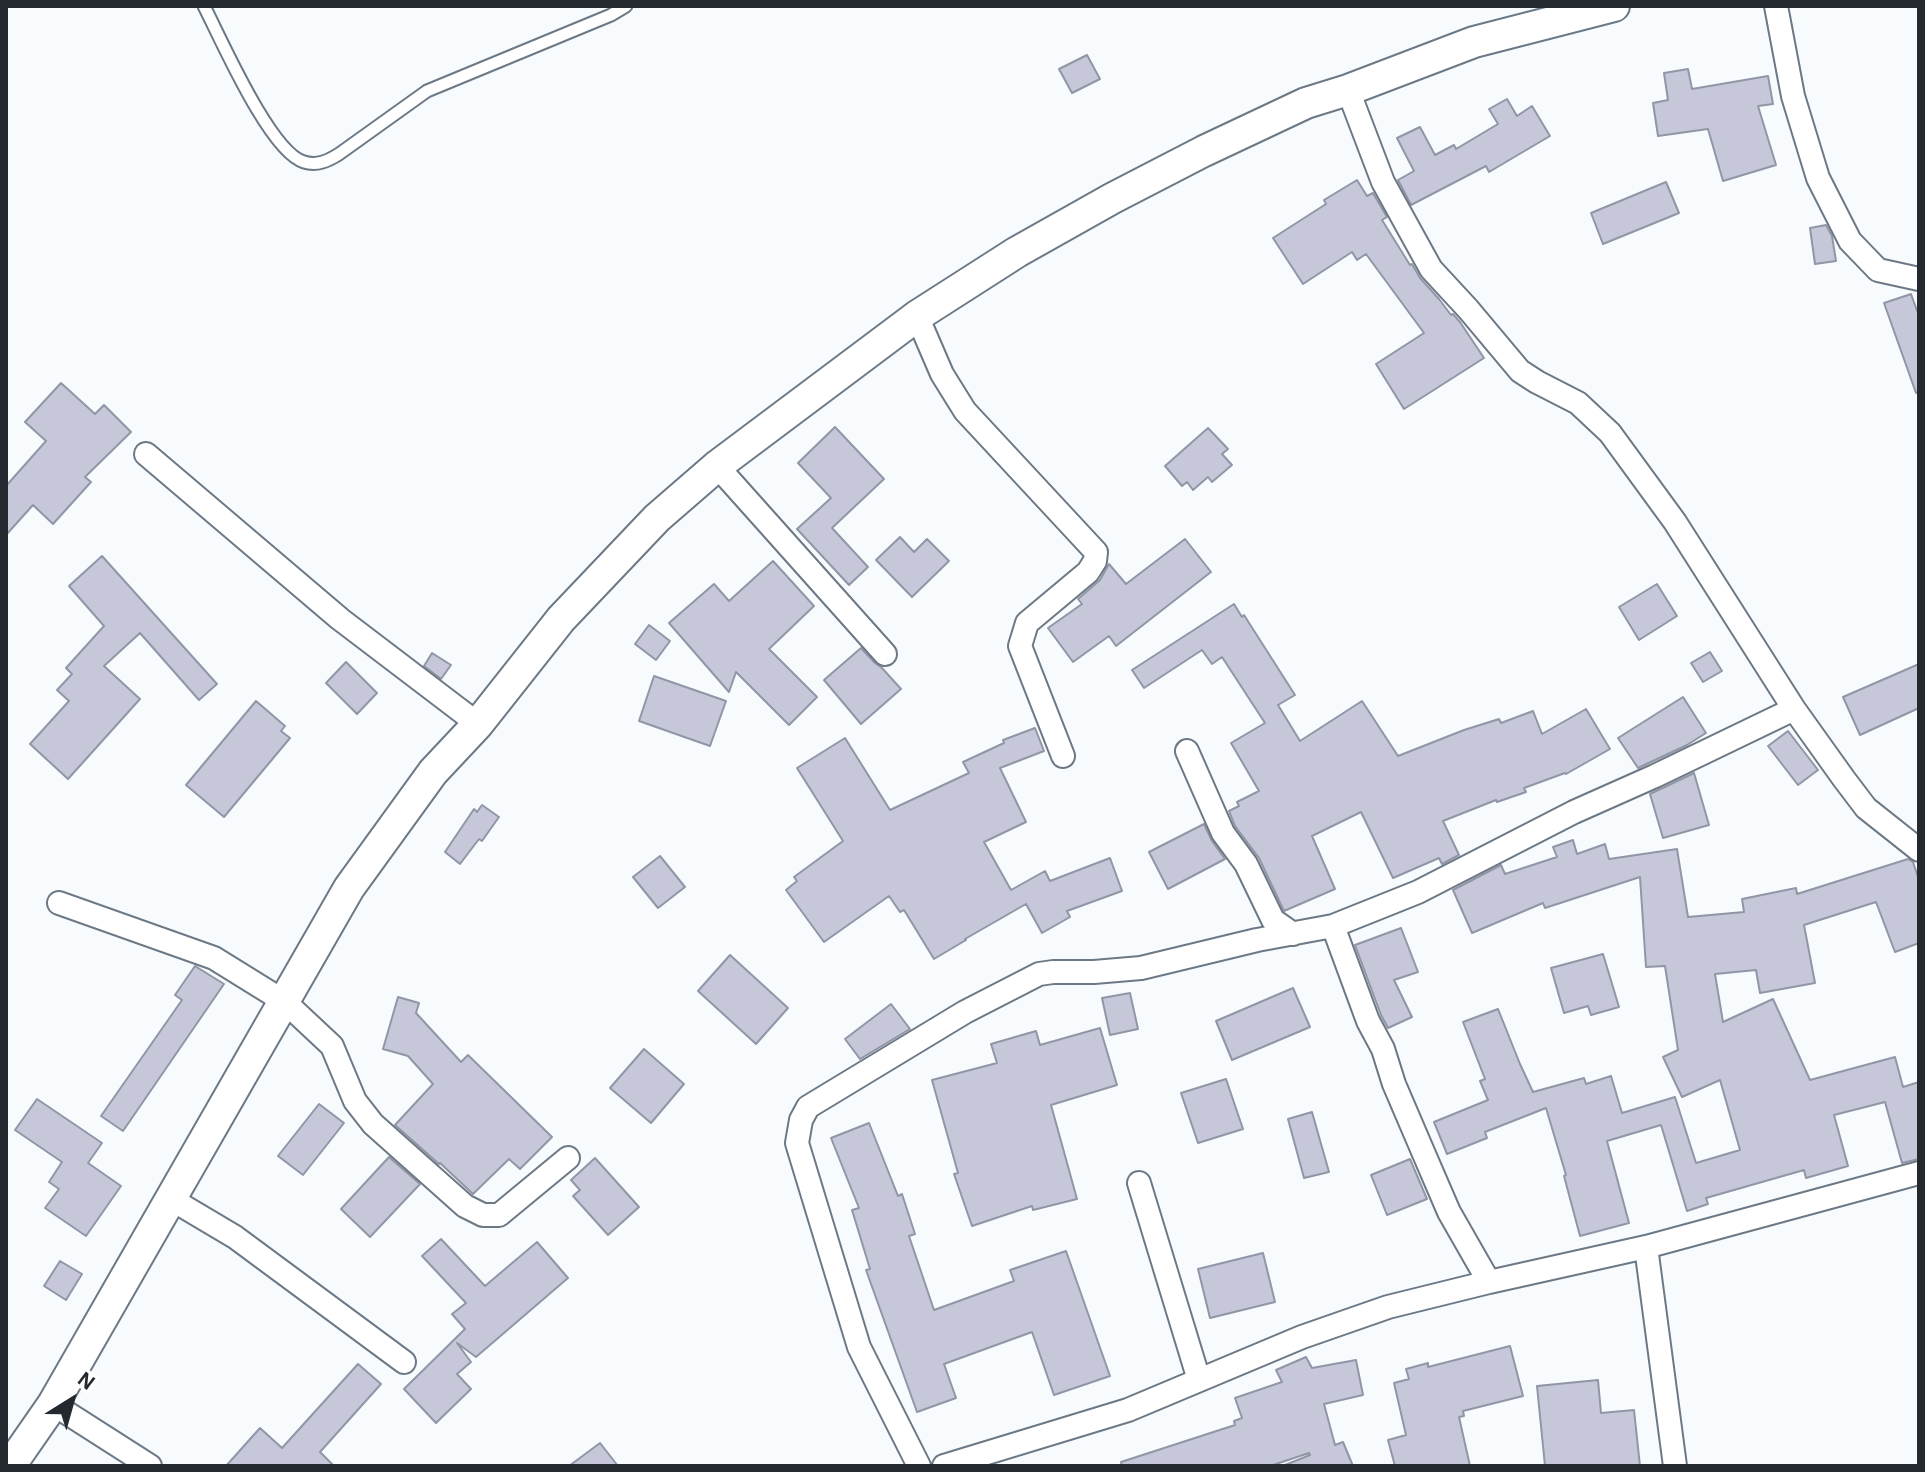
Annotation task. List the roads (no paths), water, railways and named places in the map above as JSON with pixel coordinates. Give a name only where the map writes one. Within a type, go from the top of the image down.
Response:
[{"type":"main road","points":[[10,1457],[53,1404],[349,888],[433,772],[478,724],[561,619],[657,518],[717,466],[917,316],[1017,252],[1191,157],[1306,103],[1474,42],[1614,6]]},
{"type":"street","points":[[1776,6],[1793,96],[1818,178],[1850,241],[1878,270],[1919,279]]},
{"type":"street","points":[[1348,90],[1383,182],[1431,269],[1520,371],[1578,403],[1610,433],[1675,522],[1794,709],[1866,808],[1919,850]]},
{"type":"street","points":[[917,316],[942,374],[965,411],[1096,552],[1095,561],[1088,572],[1027,623],[1020,646],[1063,756]]},
{"type":"street","points":[[146,454],[340,619],[478,724]]},
{"type":"street","points":[[717,466],[885,654]]},
{"type":"street","points":[[919,1466],[859,1347],[797,1143],[801,1120],[808,1107],[965,1012],[1039,974],[1141,968],[1257,940],[1333,926],[1418,892],[1574,812],[1794,709]]},
{"type":"street","points":[[1187,751],[1223,833],[1246,864],[1273,920],[1293,934]]},
{"type":"street","points":[[59,903],[214,958],[285,1002],[332,1046],[355,1101],[373,1124],[465,1206],[483,1215],[499,1215],[568,1158]]},
{"type":"street","points":[[1333,926],[1368,1021],[1383,1049],[1394,1084],[1449,1212],[1489,1282]]},
{"type":"street","points":[[944,1466],[1128,1410],[1302,1337],[1388,1307],[1646,1247],[1919,1173]]},
{"type":"street","points":[[1139,1183],[1199,1380]]},
{"type":"street","points":[[171,1199],[235,1237],[404,1362]]},
{"type":"street","points":[[1646,1247],[1675,1466]]},
{"type":"street","points":[[53,1404],[150,1466]]},
{"type":"lane","points":[[204,6],[256,107],[277,139],[301,162],[313,164],[339,154],[427,91],[626,6]]}]
